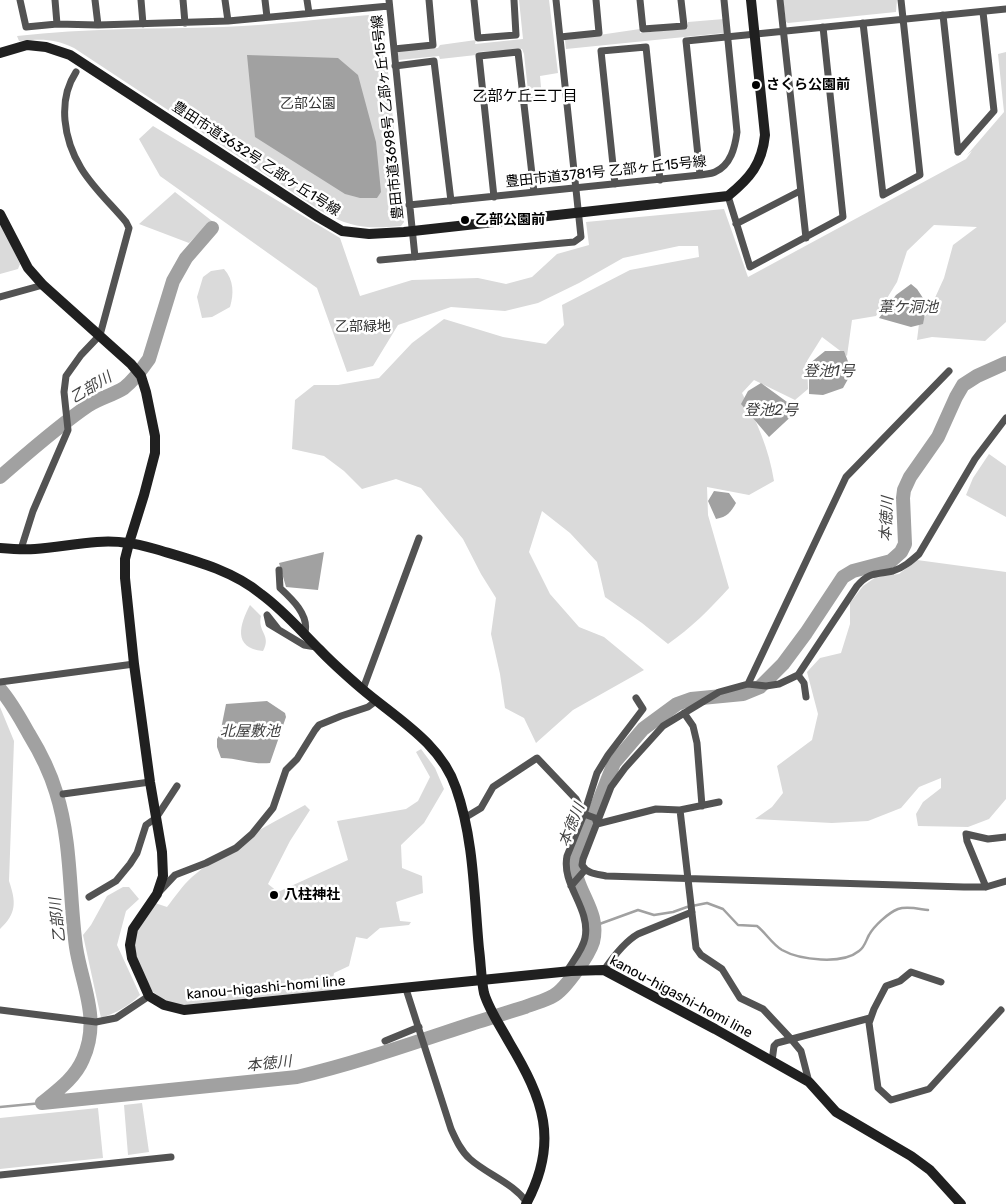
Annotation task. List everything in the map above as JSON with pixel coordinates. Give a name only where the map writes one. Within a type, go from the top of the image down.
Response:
[{"type":"street","points":[[20,0],[26,27],[57,24],[98,25],[228,21],[389,3]]},
{"type":"street","points":[[54,0],[57,24]]},
{"type":"street","points":[[96,0],[98,25]]},
{"type":"street","points":[[141,0],[143,24]]},
{"type":"street","points":[[183,0],[185,22]]},
{"type":"street","points":[[225,0],[228,21]]},
{"type":"street","points":[[265,0],[267,17]]},
{"type":"street","points":[[307,0],[309,13]]},
{"type":"street","points":[[348,0],[348,9]]},
{"type":"street","points":[[394,49],[433,45],[428,0]]},
{"type":"street","points":[[474,0],[478,38],[516,35],[514,0]]},
{"type":"street","points":[[380,260],[574,242],[581,237],[556,0]]},
{"type":"street","points":[[560,37],[599,32],[596,0]]},
{"type":"street","points":[[640,0],[643,29],[684,26],[681,0]]},
{"type":"street","name":"豊田市道3781号 乙部ヶ丘15号線","points":[[409,205],[660,180],[716,172],[728,161],[735,147],[737,132],[724,0]]},
{"type":"street","points":[[752,0],[765,135],[764,146],[752,173],[728,196],[750,266],[843,217],[823,27]]},
{"type":"street","points":[[780,0],[806,238]]},
{"type":"street","points":[[863,23],[883,195],[920,175],[901,0]]},
{"type":"street","name":"豊田市道3698号 乙部ヶ丘15号線","points":[[389,3],[416,257]]},
{"type":"street","points":[[700,175],[686,41],[728,36],[755,29],[783,31],[1006,9]]},
{"type":"street","points":[[943,15],[958,152],[994,112],[983,12]]},
{"type":"street","name":"豊田市道3632号 乙部ヶ丘1号線","points":[[0,53],[26,46],[46,47],[70,55],[342,231],[369,234],[412,231],[728,196]]},
{"type":"street","points":[[615,184],[601,51],[646,47],[660,180]]},
{"type":"street","points":[[494,196],[479,56],[518,52],[534,192]]},
{"type":"street","points":[[395,66],[434,61],[451,201]]},
{"type":"street","points":[[21,549],[33,511],[68,430],[64,392],[66,376],[81,355],[100,336],[129,228],[80,168],[70,144],[64,110],[67,90],[76,72]]},
{"type":"street","points":[[736,224],[800,191]]},
{"type":"street","points":[[0,214],[28,268],[43,285],[138,372],[152,416],[155,453],[125,559],[125,578],[134,664],[150,782],[162,852],[163,876],[157,894]]},
{"type":"street","points":[[0,298],[43,285]]},
{"type":"street","points":[[752,685],[846,477],[949,371]]},
{"type":"street","points":[[584,870],[582,866],[583,859],[596,821],[611,788],[625,768],[663,726],[719,692],[752,685],[766,686],[779,684],[798,675],[864,578],[872,574],[893,571],[907,565],[919,554],[975,459],[1006,418]]},
{"type":"street","points":[[363,689],[419,538]]},
{"type":"street","points":[[0,548],[33,549],[100,541],[129,543],[205,564],[238,579],[259,592],[280,609],[317,647],[376,701],[422,737],[434,750],[456,785],[466,817],[484,993],[498,1022],[528,1073],[542,1113],[543,1156],[540,1174],[527,1203],[512,1188],[469,1158],[462,1150],[451,1129],[406,989]]},
{"type":"street","points":[[278,570],[280,588],[292,598],[306,621],[304,632]]},
{"type":"street","points":[[278,629],[304,645],[317,647]]},
{"type":"street","points":[[0,682],[134,664]]},
{"type":"street","points":[[798,675],[804,683],[806,697]]},
{"type":"street","points":[[572,971],[585,939],[586,929],[580,905],[571,886],[565,864],[597,773],[608,755],[643,709],[636,698]]},
{"type":"street","points":[[0,1010],[96,1022],[116,1018],[149,996],[132,958],[130,945],[133,929],[157,894],[175,875],[206,863],[236,848],[252,834],[272,808],[286,770],[297,760],[319,725],[368,707],[376,701]]},
{"type":"street","points":[[685,712],[693,726],[697,742],[702,806]]},
{"type":"street","points":[[466,817],[481,808],[493,787],[537,758],[576,799],[584,814],[596,821],[656,809],[680,810],[719,802]]},
{"type":"street","points":[[63,794],[150,782]]},
{"type":"street","points":[[89,897],[116,881],[137,853],[146,826],[156,818],[177,786]]},
{"type":"street","points":[[680,810],[696,948],[701,955],[722,968],[738,996],[763,1009],[791,1039],[801,1051],[809,1082]]},
{"type":"street","points":[[986,887],[967,841],[966,834],[988,839],[1006,837]]},
{"type":"street","points":[[571,886],[584,870]]},
{"type":"street","points":[[584,870],[606,876],[688,880],[986,887],[1006,881]]},
{"type":"street","points":[[604,970],[613,956],[631,938],[692,912]]},
{"type":"street","name":"kanou-higashi-homi line","points":[[149,996],[164,1005],[184,1010],[572,971],[604,970],[809,1082],[836,1112],[911,1156],[930,1170],[961,1204]]},
{"type":"street","points":[[941,982],[911,972],[900,981],[886,986],[870,1018],[869,1023],[878,1088],[891,1100],[929,1089],[1001,1010]]},
{"type":"street","points":[[772,1061],[774,1046],[777,1043],[870,1018]]},
{"type":"street","points":[[385,1041],[419,1028]]},
{"type":"street","points":[[0,1175],[172,1157]]},
{"type":"green space","points":[[519,0],[549,0],[558,73],[540,76],[542,98],[529,100],[522,49],[477,52],[476,55],[440,59],[439,56],[399,60],[397,53],[400,51],[438,48],[440,45],[476,40],[475,44],[523,39]]},
{"type":"green space","points":[[783,0],[897,0],[896,12],[788,23],[786,22]]},
{"type":"green space","name":"乙部公園","points":[[382,15],[404,222],[401,226],[389,227],[360,226],[332,217],[74,48],[60,42],[47,40],[19,41],[17,36],[94,30],[243,26]]},
{"type":"green space","points":[[724,19],[724,33],[566,49],[565,40],[640,29],[640,33],[688,28],[688,22]]},
{"type":"green space","name":"乙部緑地","points":[[1006,52],[1006,322],[985,341],[932,337],[917,340],[919,324],[929,311],[944,278],[953,245],[977,227],[934,225],[907,251],[897,282],[876,316],[852,320],[847,356],[822,337],[807,361],[808,389],[795,400],[754,380],[742,393],[762,436],[774,481],[749,495],[707,487],[708,515],[729,588],[700,618],[668,644],[605,597],[597,562],[570,533],[542,511],[529,552],[550,594],[579,627],[604,637],[644,670],[573,710],[536,743],[524,718],[505,708],[491,634],[496,598],[463,539],[421,488],[396,479],[362,489],[344,471],[324,456],[292,449],[295,400],[314,385],[338,385],[379,378],[412,343],[444,319],[503,337],[546,344],[564,325],[562,305],[630,270],[699,257],[698,246],[679,246],[623,258],[579,283],[538,303],[505,311],[451,307],[398,325],[373,366],[347,372],[317,288],[160,176],[139,139],[153,126],[340,238],[360,296],[412,280],[478,278],[506,284],[532,277],[557,254],[589,245],[586,222],[724,209],[748,277],[966,159],[972,151],[967,155],[1004,112],[998,54]]},
{"type":"green space","points":[[175,192],[212,221],[189,243],[139,224]]},
{"type":"green space","points":[[0,221],[20,264],[18,269],[0,274]]},
{"type":"green space","points":[[224,269],[230,278],[232,287],[230,307],[212,317],[202,318],[197,297],[203,277],[211,271]]},
{"type":"green space","points":[[989,454],[1006,466],[1006,517],[966,495],[973,478]]},
{"type":"green space","points":[[917,560],[1006,572],[1006,799],[989,819],[968,827],[918,826],[916,814],[923,802],[941,788],[941,778],[919,787],[901,808],[868,821],[832,823],[755,819],[772,807],[783,793],[777,766],[812,740],[818,714],[807,672],[820,658],[841,653],[850,624],[850,603],[863,586],[876,577],[899,574]]},
{"type":"green space","points":[[250,605],[261,616],[261,626],[266,641],[263,651],[246,645],[241,634],[243,620]]},
{"type":"green space","points":[[0,707],[14,741],[9,881],[14,907],[10,918],[0,929]]},
{"type":"green space","points":[[421,749],[435,768],[444,789],[424,823],[401,845],[402,868],[422,876],[423,893],[396,902],[400,921],[411,922],[409,925],[380,928],[367,939],[356,937],[349,966],[334,973],[331,991],[183,1006],[165,1001],[152,991],[137,959],[134,944],[137,932],[155,903],[167,907],[188,880],[218,856],[261,829],[305,805],[310,810],[290,841],[268,884],[278,892],[348,860],[337,821],[406,809],[418,801],[430,777],[416,752]]},
{"type":"green space","points":[[123,887],[129,887],[139,899],[126,911],[117,945],[140,995],[122,1009],[101,1018],[83,935],[91,925],[107,896]]},
{"type":"green space","points":[[142,1103],[149,1152],[128,1155],[124,1105]]},
{"type":"green space","points":[[98,1108],[103,1158],[0,1169],[0,1118]]},
{"type":"water","points":[[247,55],[338,58],[358,75],[376,142],[381,192],[377,198],[360,198],[345,194],[255,137]]},
{"type":"water","name":"葦ケ洞池","points":[[911,284],[917,289],[927,304],[923,324],[911,327],[879,318],[896,295]]},
{"type":"water","name":"登池1号","points":[[825,351],[844,351],[852,372],[843,388],[823,395],[809,394],[809,364]]},
{"type":"water","name":"登池2号","points":[[761,383],[798,410],[769,437],[741,404],[748,391]]},
{"type":"water","points":[[714,491],[729,493],[736,503],[728,514],[716,519],[708,501]]},
{"type":"water","points":[[324,552],[318,590],[286,587],[279,563]]},
{"type":"water","name":"北屋敷池","points":[[267,701],[285,713],[286,717],[270,763],[221,758],[217,747],[217,739],[220,734],[226,704]]},
{"type":"waterway","name":"乙部川","points":[[0,477],[77,413],[124,388],[137,375],[149,359],[173,281],[186,258],[212,228]]},
{"type":"waterway","name":"本徳川","points":[[42,1103],[297,1077],[364,1059],[525,1007],[553,996],[564,987],[576,972],[593,942],[594,931],[591,910],[579,882],[575,862],[614,763],[643,729],[677,704],[691,699],[743,694],[760,687],[783,664],[843,577],[853,571],[891,561],[901,552],[905,544],[903,498],[904,490],[910,477],[938,437],[963,385],[977,376],[1006,363]]},
{"type":"waterway","name":"乙部川","points":[[0,689],[16,711],[37,748],[56,792],[68,850],[76,947],[90,1016],[88,1044],[80,1066],[66,1083],[42,1103]]},
{"type":"waterway","points":[[594,926],[638,910],[654,915],[707,903],[723,909],[738,925],[757,926],[782,950],[799,956],[821,960],[842,958],[859,951],[874,928],[898,909],[928,910]]},
{"type":"waterway","name":"乙部川","points":[[0,1107],[42,1103]]},
{"type":"place","name":"さくら公園前","points":[[756,85]]},
{"type":"place","name":"乙部公園前","points":[[465,220]]},
{"type":"place","name":"八柱神社","points":[[274,895]]},
{"type":"district","name":"乙部ケ丘三丁目","points":[[525,97]]}]
